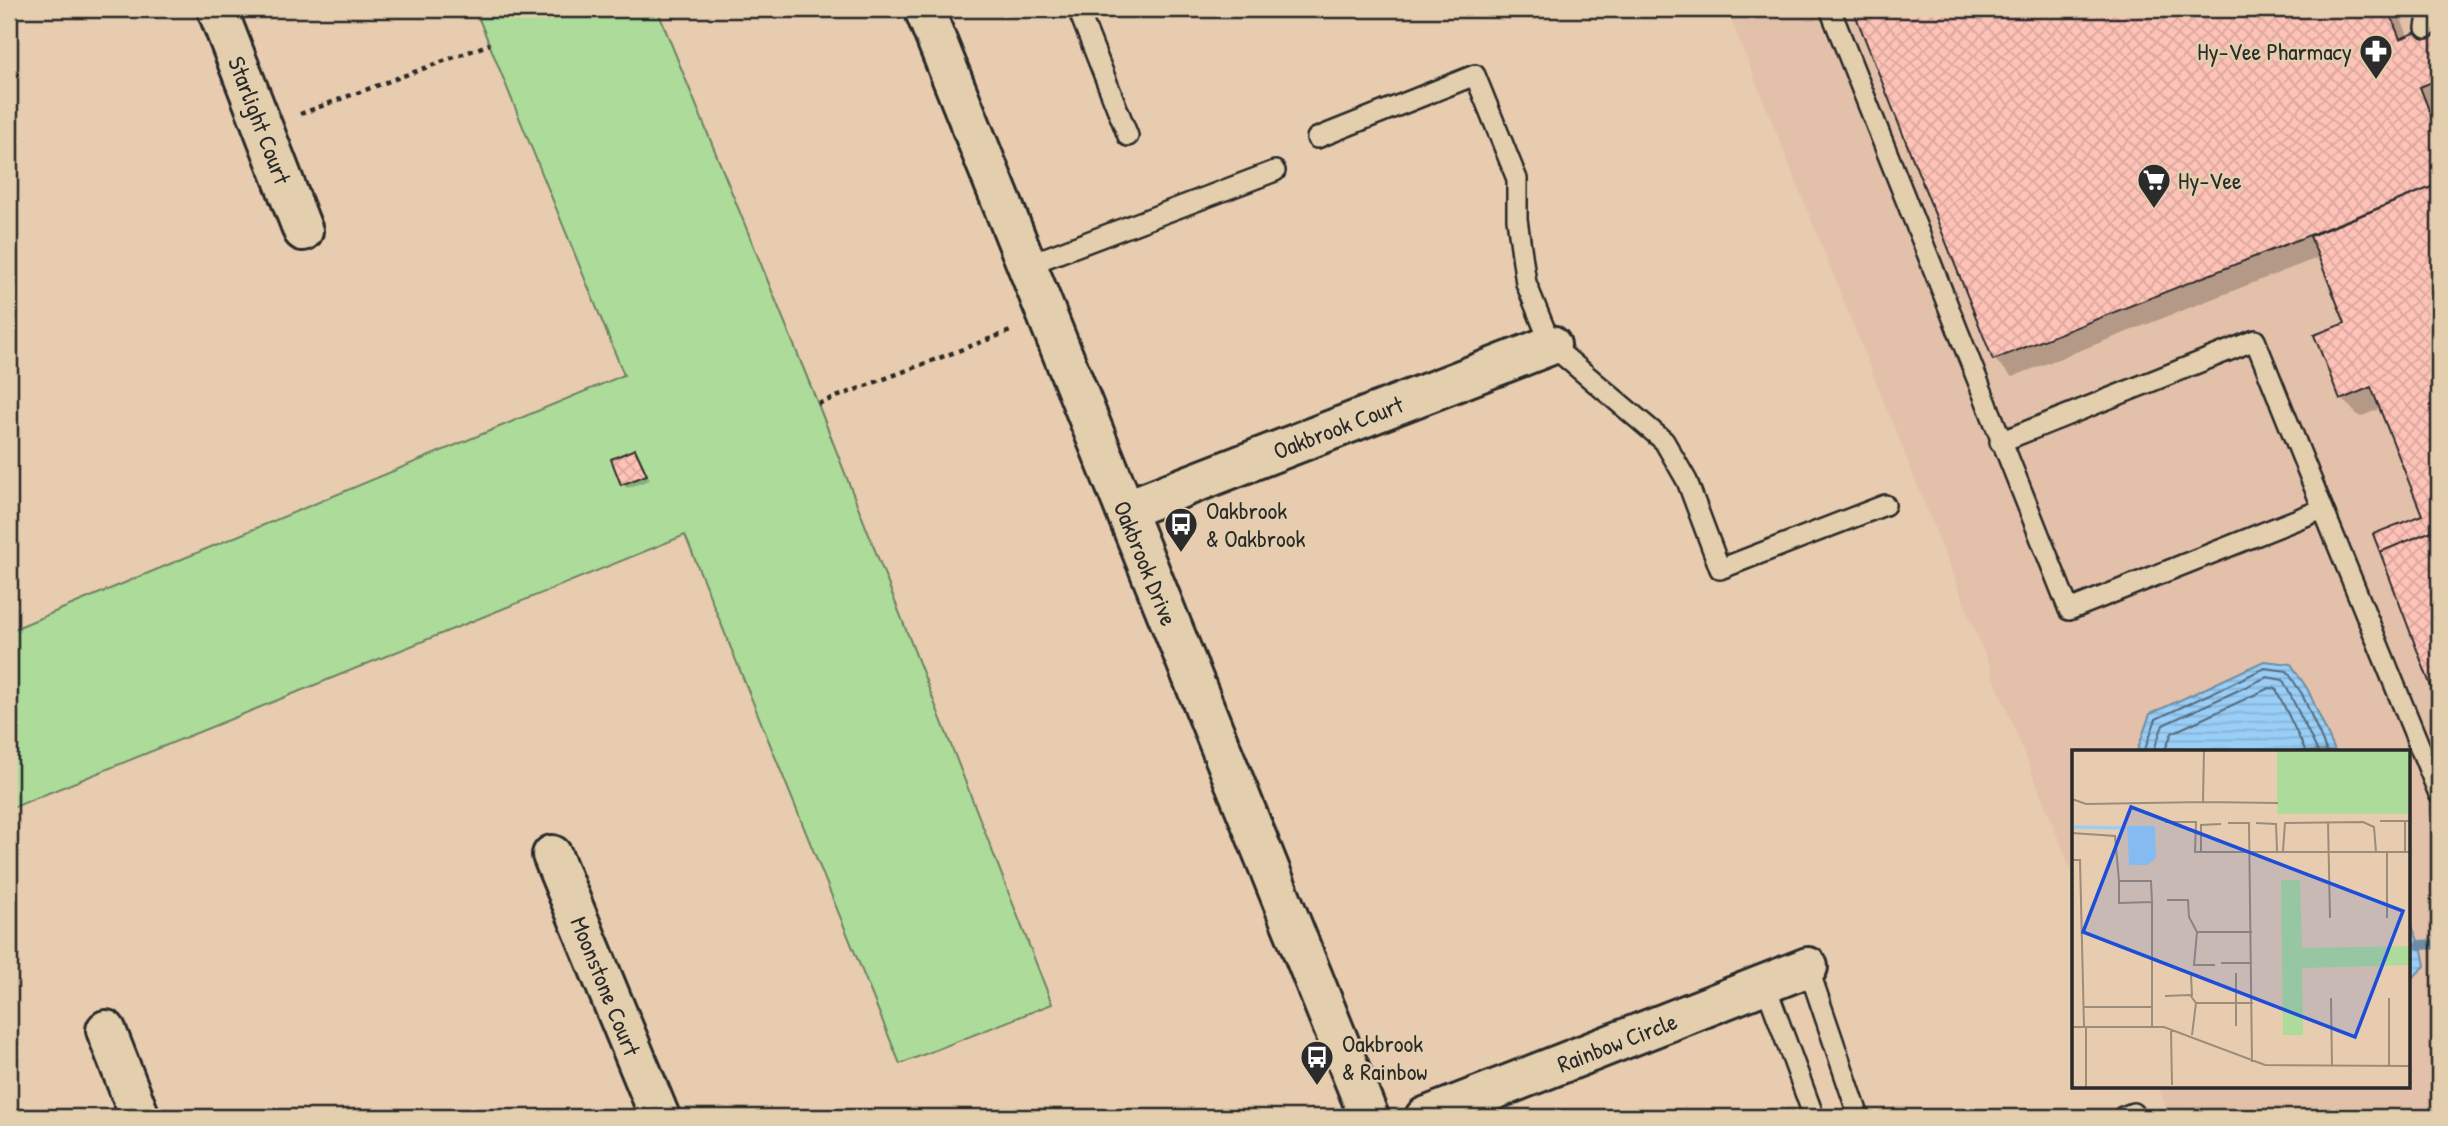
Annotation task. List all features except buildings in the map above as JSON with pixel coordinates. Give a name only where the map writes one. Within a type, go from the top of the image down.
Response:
[{"type":"street","name":"Starlight Court","points":[[216,9],[303,231]]},
{"type":"street","name":"Oakbrook Drive","points":[[924,9],[1369,1117]]},
{"type":"street","name":"Oakbrook Court","points":[[1125,510],[1551,345]]},
{"type":"street","name":"Moonstone Court","points":[[552,855],[660,1117]]},
{"type":"street","name":"Rainbow Circle","points":[[1425,1117],[1808,967]]},
{"type":"street","points":[[106,1030],[140,1117]]},
{"type":"lane","points":[[1078,9],[1128,136]]},
{"type":"lane","points":[[1830,9],[2069,610],[2323,509]]},
{"type":"lane","points":[[1317,138],[1475,75],[1517,180],[1517,219],[1526,283],[1551,345],[1664,441],[1687,481],[1720,569],[1885,505]]},
{"type":"lane","points":[[1027,265],[1275,171]]},
{"type":"lane","points":[[2000,442],[2255,340],[2439,794]]},
{"type":"lane","points":[[1808,967],[1859,1117]]},
{"type":"lane","points":[[1765,984],[1814,1117]]},
{"type":"path","points":[[263,128],[490,44]]},
{"type":"path","points":[[818,404],[1047,318]]},
{"type":"shaded area","points":[[1727,9],[2439,9],[2439,1117],[2170,1117],[2159,1088],[2410,1088],[2410,750],[2072,750],[2072,872]]},
{"type":"green space","points":[[475,9],[657,9],[818,404],[1052,1004],[900,1064],[685,535],[9,809],[9,631],[624,375]]},
{"type":"water","points":[[2264,661],[2291,664],[2308,690],[2335,750],[2137,750],[2150,714]]},
{"type":"water","points":[[2410,922],[2422,950],[2425,966],[2410,980]]},
{"type":"waterway","points":[[2420,945],[2439,944]]},
{"type":"place","name":"Hy-Vee Pharmacy","points":[[2376,81]]},
{"type":"place","name":"Hy-Vee","points":[[2154,210]]},
{"type":"place","name":"Oakbrook & Oakbrook","points":[[1181,554]]},
{"type":"place","name":"Oakbrook & Rainbow","points":[[1317,1087]]}]
